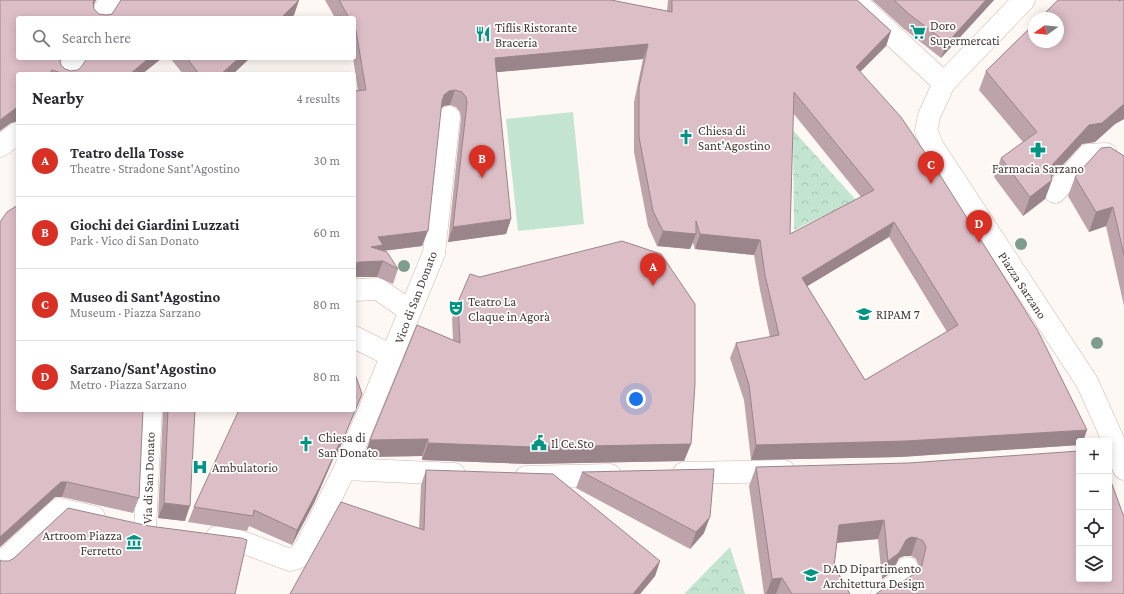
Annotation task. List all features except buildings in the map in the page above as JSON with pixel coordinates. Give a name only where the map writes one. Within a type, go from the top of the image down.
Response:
[{"type":"street","points":[[101,16],[110,0]]},
{"type":"street","points":[[854,0],[944,83]]},
{"type":"street","name":"Piazza Sarzano","points":[[1024,0],[944,83],[929,116],[926,131],[932,148],[1087,382],[1109,438]]},
{"type":"street","points":[[67,72],[75,60]]},
{"type":"street","name":"Vico di San Donato","points":[[345,469],[434,253],[448,116]]},
{"type":"street","points":[[0,146],[16,134]]},
{"type":"street","points":[[1055,192],[1088,155],[1106,154]]},
{"type":"street","points":[[356,290],[378,289],[410,312]]},
{"type":"street","points":[[356,338],[392,356]]},
{"type":"street","name":"Via di San Donato","points":[[0,564],[59,509],[138,527],[151,412]]},
{"type":"street","name":"Piazza Sarzano","points":[[1112,445],[1124,469]]},
{"type":"street","points":[[194,534],[239,541],[290,560],[297,558],[306,547],[345,469],[472,475]]},
{"type":"street","points":[[668,474],[728,480],[806,471]]},
{"type":"street","points":[[503,476],[629,474]]},
{"type":"street","points":[[882,594],[903,580],[907,568]]},
{"type":"green space","points":[[573,112],[584,224],[518,231],[506,119]]},
{"type":"green space","points":[[793,130],[856,200],[794,230]]},
{"type":"green space","points":[[730,547],[745,594],[684,594]]},
{"type":"place","name":"Doro Supermercati","points":[[918,32]]},
{"type":"place","name":"Tiflis Ristorante Braceria","points":[[483,34]]},
{"type":"place","name":"Chiesa di Sant'Agostino","points":[[686,137]]},
{"type":"place","name":"Farmacia Sarzano","points":[[1038,150]]},
{"type":"place","name":"Giochi dei Giardini Luzzati","points":[[482,178]]},
{"type":"place","name":"Museo di Sant'Agostino","points":[[931,184]]},
{"type":"place","name":"Sarzano/Sant'Agostino","points":[[979,243]]},
{"type":"place","name":"Teatro della Tosse","points":[[653,286]]},
{"type":"place","name":"Teatro La Claque in Agorà","points":[[456,308]]},
{"type":"place","name":"RIPAM 7","points":[[864,314]]},
{"type":"place","name":"Il Ce.Sto","points":[[539,443]]},
{"type":"place","name":"Chiesa di San Donato","points":[[306,444]]},
{"type":"place","name":"Ambulatorio","points":[[200,467]]},
{"type":"place","name":"Artroom Piazza Ferretto","points":[[134,542]]},
{"type":"place","name":"DAD Dipartimento Architettura Design","points":[[811,575]]}]
